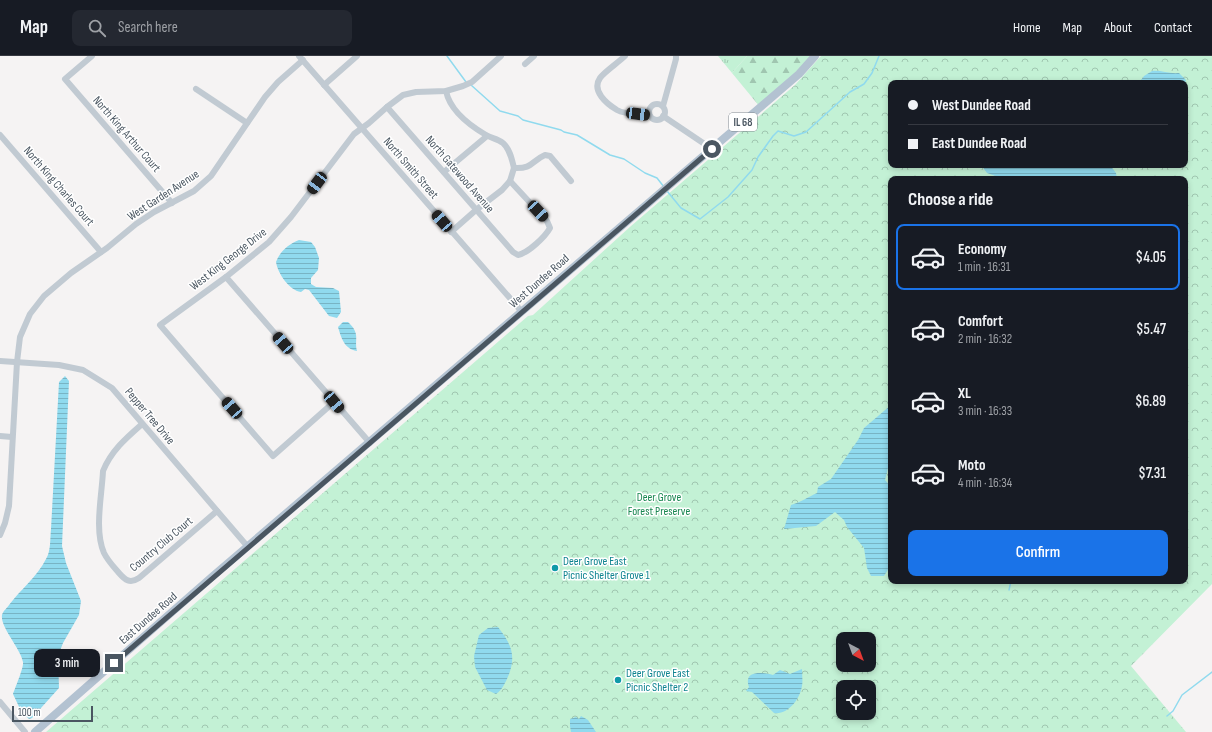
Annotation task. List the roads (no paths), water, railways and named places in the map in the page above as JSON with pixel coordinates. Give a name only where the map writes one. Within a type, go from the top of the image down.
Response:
[{"type":"main road","name":"West Dundee Road","points":[[277,522],[799,74],[815,56]]},
{"type":"main road","name":"East Dundee Road","points":[[35,732],[277,522]]},
{"type":"street","name":"North King Arthur Court","points":[[92,56],[65,79],[172,203]]},
{"type":"street","points":[[324,85],[357,56]]},
{"type":"street","points":[[525,64],[534,56]]},
{"type":"street","points":[[625,56],[599,79],[597,88],[600,97],[617,110],[626,113],[650,116],[656,119],[663,116],[665,111],[663,106],[676,56]]},
{"type":"street","name":"West King George Drive","points":[[334,402],[273,456],[160,325],[262,249],[278,233],[354,134],[387,107],[403,95],[416,92],[446,91],[472,82],[497,57]]},
{"type":"street","name":"North Smith Street","points":[[301,58],[522,312]]},
{"type":"street","name":"West Garden Avenue","points":[[0,536],[5,524],[9,506],[12,437],[20,337],[30,314],[44,296],[65,278],[136,224],[154,212],[194,191],[211,176],[265,97],[301,58]]},
{"type":"street","points":[[196,89],[247,123]]},
{"type":"street","points":[[446,91],[448,100],[455,110],[468,122],[487,136],[503,143],[511,155],[514,168],[510,181],[502,190],[451,232]]},
{"type":"street","points":[[650,116],[649,111],[653,104],[663,106]]},
{"type":"street","name":"North Gatewood Avenue","points":[[387,107],[513,252],[518,255],[524,254],[547,234],[550,228],[547,221],[510,181]]},
{"type":"street","points":[[663,116],[712,149]]},
{"type":"street","name":"North King Charles Court","points":[[0,135],[101,252]]},
{"type":"street","points":[[444,172],[487,136]]},
{"type":"street","points":[[514,168],[524,169],[540,157],[545,155],[550,156],[571,181]]},
{"type":"street","points":[[226,277],[370,443]]},
{"type":"street","name":"Pepper Tree Drive","points":[[0,361],[58,365],[83,370],[112,388],[248,547]]},
{"type":"street","name":"Country Club Court","points":[[142,424],[114,450],[106,463],[104,471],[100,539],[107,558],[123,577],[127,581],[132,582],[139,578],[217,511]]},
{"type":"street","points":[[0,436],[12,437]]},
{"type":"street","points":[[0,702],[25,732]]},
{"type":"water","points":[[1152,71],[1159,71],[1179,73],[1186,80],[1141,80],[1144,76]]},
{"type":"water","points":[[983,168],[1112,168],[1116,176],[996,176],[987,173]]},
{"type":"water","points":[[299,240],[311,242],[315,247],[319,258],[318,270],[311,278],[311,284],[316,287],[333,288],[339,291],[341,312],[337,318],[329,316],[309,290],[305,289],[301,292],[288,285],[277,267],[276,262],[282,251]]},
{"type":"water","points":[[343,322],[348,322],[356,333],[357,351],[349,348],[342,338],[338,327]]},
{"type":"water","points":[[65,376],[69,381],[62,546],[66,563],[81,601],[79,615],[63,643],[58,656],[59,688],[32,718],[29,719],[21,711],[13,694],[21,673],[23,662],[19,651],[4,626],[2,615],[38,572],[49,552],[59,382]]},
{"type":"water","points":[[888,408],[888,468],[885,480],[888,484],[888,570],[884,576],[871,576],[867,568],[864,548],[847,527],[844,520],[835,512],[816,526],[784,529],[791,505],[817,493],[818,487],[831,479],[858,440],[864,428]]},
{"type":"water","points":[[498,627],[510,646],[512,652],[512,664],[504,685],[496,694],[487,690],[475,667],[474,656],[479,635],[488,628]]},
{"type":"water","points":[[802,669],[802,684],[799,696],[788,709],[779,713],[774,713],[752,692],[746,691],[749,687],[748,681],[751,675],[764,673],[773,675],[780,670],[790,674]]},
{"type":"water","points":[[581,716],[588,720],[596,732],[571,732],[570,719],[576,717],[579,719]]},
{"type":"waterway","points":[[447,56],[466,82]]},
{"type":"waterway","points":[[667,191],[681,208],[700,219],[728,197],[752,170],[758,157],[778,131],[794,136],[806,132],[850,92],[864,84],[872,73],[879,56]]},
{"type":"waterway","points":[[471,85],[500,111],[518,116],[523,120],[577,135],[610,155],[624,159],[645,173],[657,178],[664,187]]},
{"type":"waterway","points":[[1009,590],[1010,584]]},
{"type":"waterway","points":[[1167,716],[1173,711],[1182,695],[1212,672]]},
{"type":"place","name":"Deer Grove East Picnic Shelter Grove 1","points":[[555,568]]},
{"type":"place","name":"Deer Grove East Picnic Shelter 2","points":[[618,680]]},
{"type":"park label","name":"Deer Grove Forest Preserve","points":[[659,504]]}]
